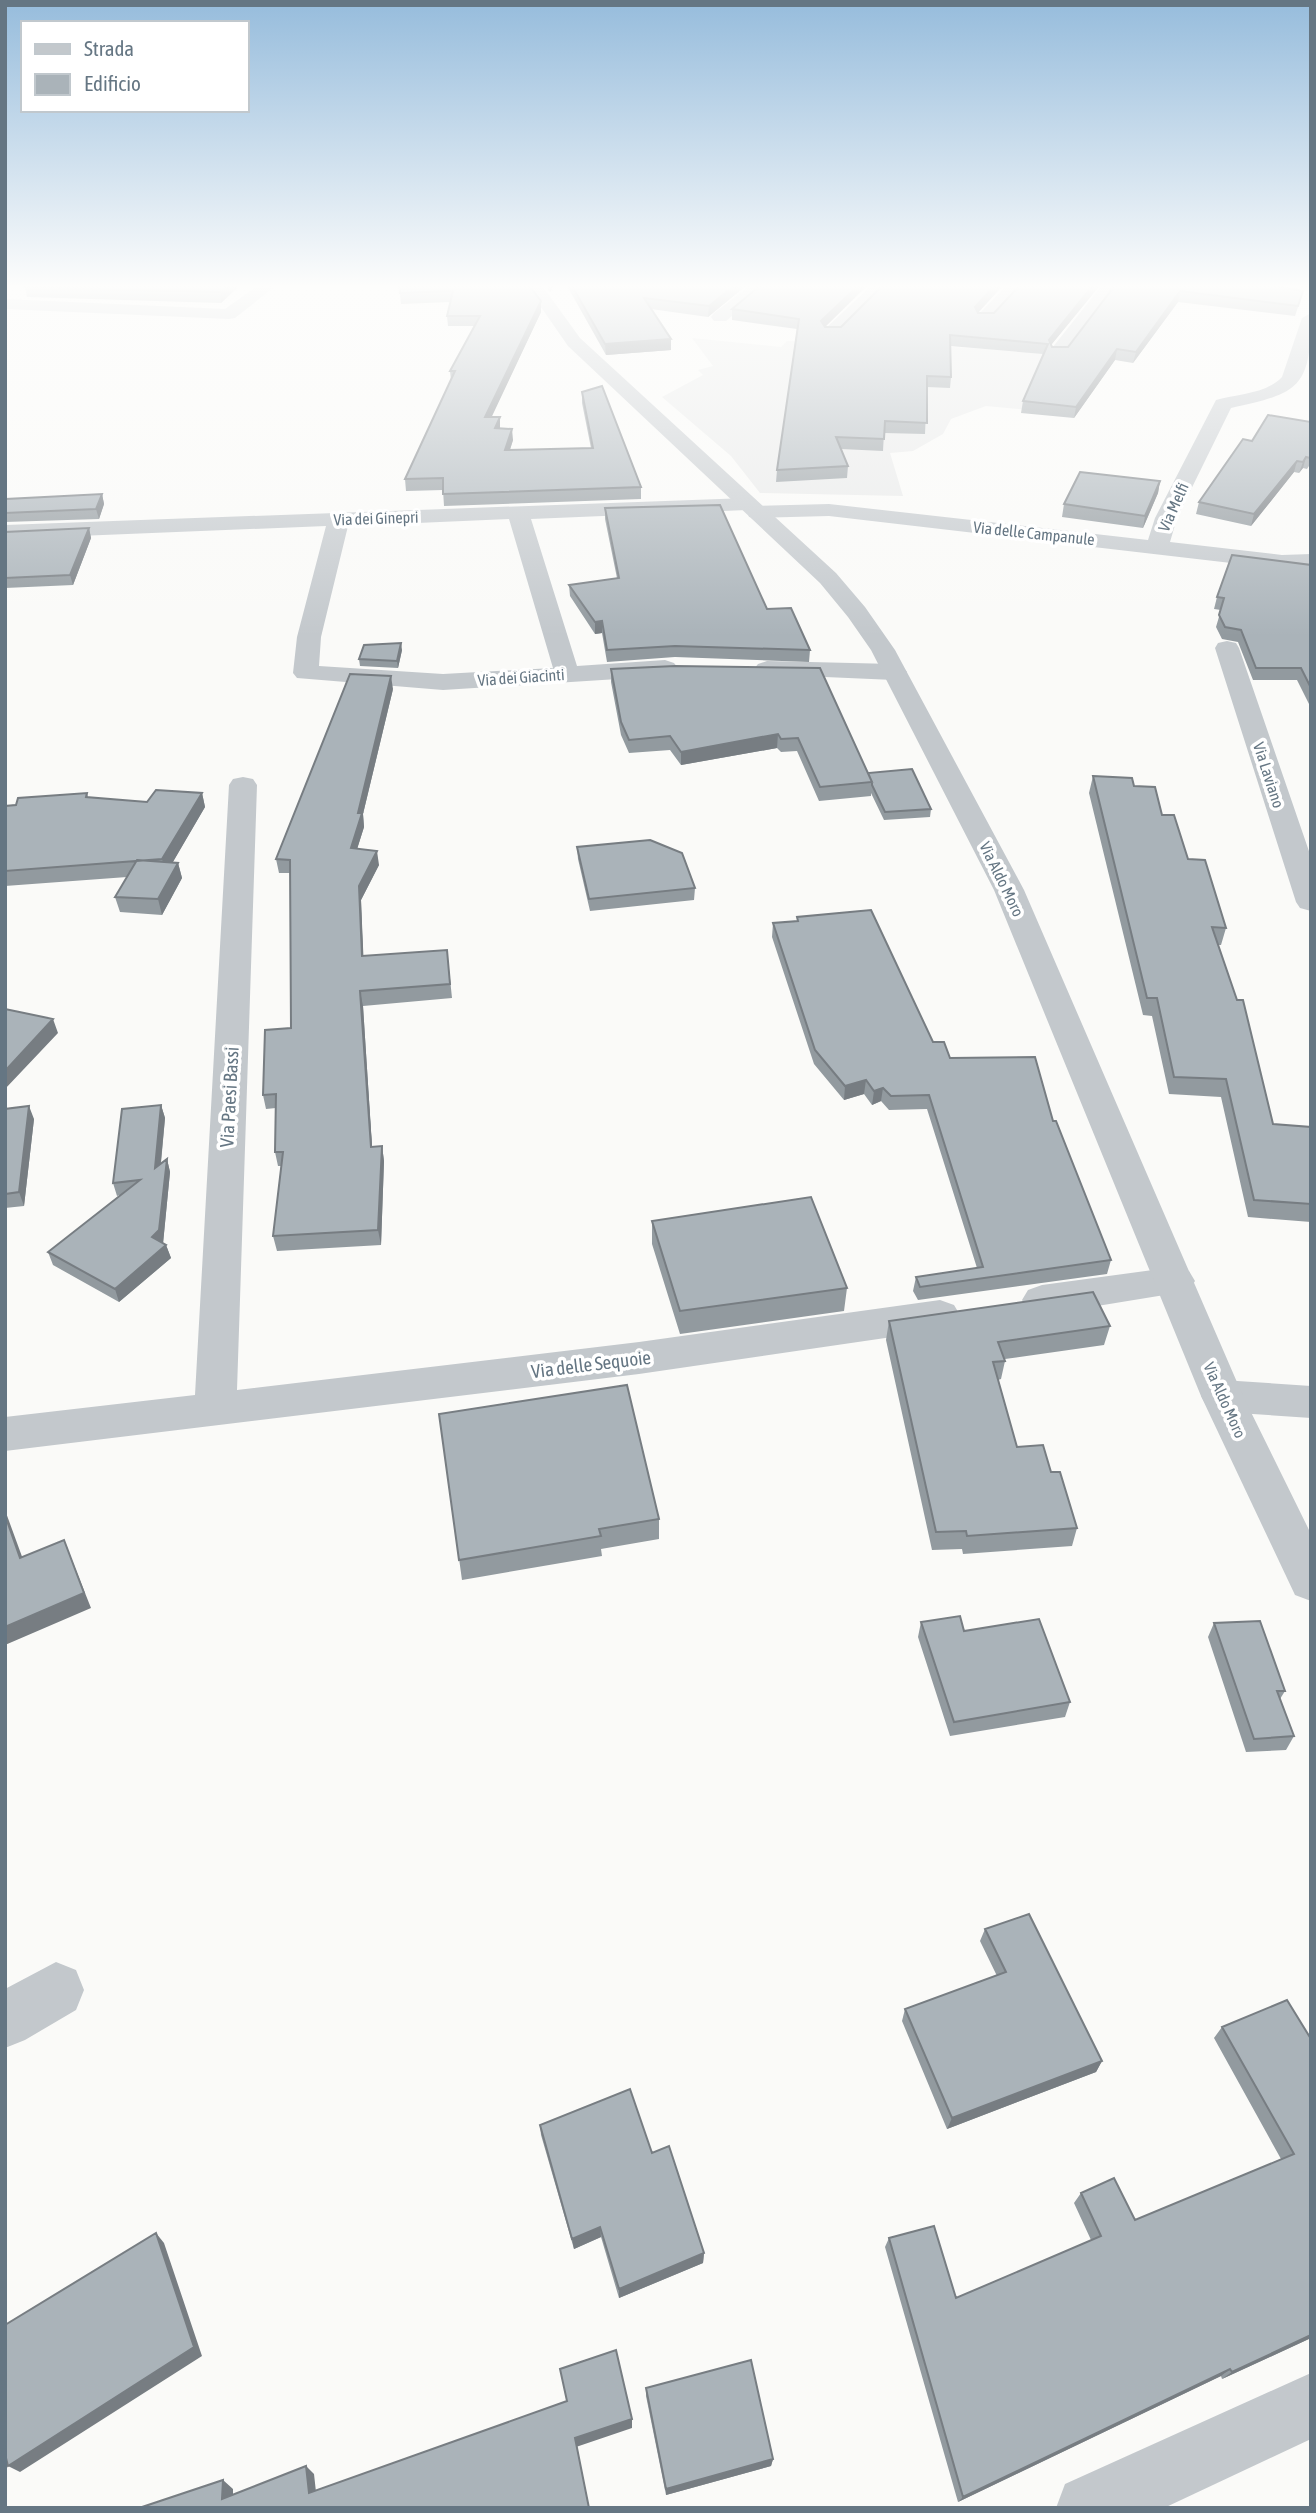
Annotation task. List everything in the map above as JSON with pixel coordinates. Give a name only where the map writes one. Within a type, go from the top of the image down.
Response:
[{"type":"street","name":"Via Aldo Moro","points":[[637,401],[828,578],[858,612],[894,671],[1009,890],[1222,1396],[1311,1581]]},
{"type":"street","name":"Via Melfi","points":[[1157,547],[1166,518],[1223,404],[1235,401]]},
{"type":"street","name":"Via dei Ginepri","points":[[5,532],[518,512],[752,508]]},
{"type":"street","name":"Via delle Campanule","points":[[752,508],[829,510],[1282,562],[1311,561]]},
{"type":"street","points":[[518,512],[567,674]]},
{"type":"street","name":"Via dei Giacinti","points":[[340,519],[309,637],[306,673],[443,682],[689,668]]},
{"type":"street","name":"Via Laviano","points":[[1227,648],[1311,902]]},
{"type":"street","points":[[744,669],[894,671]]},
{"type":"street","name":"Via Paesi Bassi","points":[[215,1409],[243,785]]},
{"type":"street","name":"Via delle Sequoie","points":[[5,1434],[639,1358],[1175,1281]]},
{"type":"street","points":[[1222,1396],[1311,1402]]},
{"type":"street","points":[[5,2020],[56,1990]]},
{"type":"street","points":[[1089,2508],[1311,2405]]},
{"type":"shaded area","points":[[667,401],[1057,401],[1052,412],[986,406],[951,419],[943,434],[913,451],[890,453],[903,496],[760,493],[731,456]]},
{"type":"building","points":[[441,401],[493,401],[485,417],[500,417],[495,428],[512,429],[505,450],[593,448],[584,401],[608,401],[641,487],[443,494],[443,478],[405,479]]},
{"type":"building","points":[[787,401],[927,401],[927,423],[885,421],[884,439],[836,437],[848,466],[777,470]]},
{"type":"building","points":[[1025,401],[1080,401],[1076,407]]},
{"type":"building","points":[[1268,415],[1311,422],[1310,458],[1306,457],[1303,462],[1297,461],[1254,514],[1199,502],[1243,439],[1252,441]]},
{"type":"building","points":[[1080,472],[1160,481],[1145,516],[1064,504]]},
{"type":"building","points":[[102,494],[96,509],[5,513],[6,499]]},
{"type":"building","points":[[720,505],[767,609],[791,608],[810,650],[675,646],[607,650],[602,621],[595,622],[569,585],[619,578],[605,508]]},
{"type":"building","points":[[89,528],[70,575],[5,578],[5,532]]},
{"type":"building","points":[[1232,555],[1311,565],[1311,688],[1301,668],[1256,668],[1241,630],[1225,627],[1219,615],[1224,598],[1217,597]]},
{"type":"building","points":[[401,643],[397,661],[359,659],[364,645]]},
{"type":"building","points":[[675,666],[820,668],[872,782],[820,787],[798,738],[781,739],[778,734],[681,752],[670,736],[629,740],[621,722],[611,669]]},
{"type":"building","points":[[350,674],[391,676],[358,813],[362,813],[351,848],[377,851],[359,886],[362,956],[447,950],[450,984],[360,991],[371,1147],[382,1146],[378,1230],[273,1236],[283,1152],[275,1152],[276,1094],[263,1095],[265,1030],[291,1028],[290,860],[276,859]]},
{"type":"building","points":[[912,769],[931,809],[885,812],[868,773]]},
{"type":"building","points":[[1093,776],[1132,778],[1134,786],[1155,787],[1162,815],[1174,815],[1188,859],[1205,860],[1226,928],[1212,927],[1237,1000],[1243,1000],[1273,1124],[1311,1127],[1311,1204],[1254,1200],[1226,1079],[1174,1077],[1157,998],[1147,998]]},
{"type":"building","points":[[156,790],[202,793],[162,859],[5,871],[5,806],[16,805],[18,798],[87,793],[86,797],[147,802]]},
{"type":"building","points":[[650,840],[682,853],[695,888],[589,899],[577,847]]},
{"type":"building","points":[[137,860],[178,863],[158,899],[115,897]]},
{"type":"building","points":[[871,910],[933,1042],[944,1042],[950,1058],[1035,1057],[1053,1121],[1056,1121],[1111,1260],[920,1287],[916,1277],[983,1267],[929,1095],[891,1096],[883,1088],[874,1091],[866,1080],[845,1086],[815,1050],[773,923],[798,921],[797,917]]},
{"type":"building","points":[[5,1009],[53,1019],[5,1071]]},
{"type":"building","points":[[161,1105],[155,1168],[167,1159],[159,1230],[152,1237],[166,1245],[115,1289],[48,1252],[140,1180],[113,1183],[122,1109]]},
{"type":"building","points":[[29,1106],[19,1192],[5,1194],[5,1109]]},
{"type":"building","points":[[811,1197],[847,1288],[680,1311],[652,1221]]},
{"type":"building","points":[[1093,1292],[1110,1326],[998,1342],[1005,1361],[993,1362],[1017,1447],[1043,1445],[1051,1472],[1060,1472],[1077,1528],[967,1536],[966,1531],[936,1532],[889,1321]]},
{"type":"building","points":[[627,1385],[659,1519],[599,1529],[601,1536],[459,1560],[439,1414]]},
{"type":"building","points":[[5,1515],[20,1558],[64,1540],[84,1593],[5,1627]]},
{"type":"building","points":[[960,1616],[964,1631],[1039,1619],[1070,1702],[954,1722],[921,1622]]},
{"type":"building","points":[[1260,1621],[1285,1691],[1277,1691],[1294,1736],[1254,1739],[1214,1623]]},
{"type":"building","points":[[1029,1914],[1102,2061],[952,2118],[905,2009],[1006,1972],[985,1929]]},
{"type":"building","points":[[1287,2000],[1311,2039],[1311,2335],[1232,2372],[1230,2369],[963,2497],[889,2238],[934,2226],[956,2298],[1101,2236],[1081,2193],[1114,2178],[1135,2220],[1294,2154],[1222,2027]]},
{"type":"building","points":[[630,2089],[652,2153],[669,2146],[704,2253],[619,2289],[600,2227],[572,2239],[540,2125]]},
{"type":"building","points":[[156,2233],[194,2347],[8,2466],[5,2454],[5,2325]]},
{"type":"building","points":[[616,2350],[632,2419],[575,2438],[589,2508],[139,2508],[223,2480],[222,2499],[306,2466],[309,2493],[567,2401],[560,2369]]},
{"type":"building","points":[[751,2360],[773,2459],[666,2489],[646,2388]]}]
